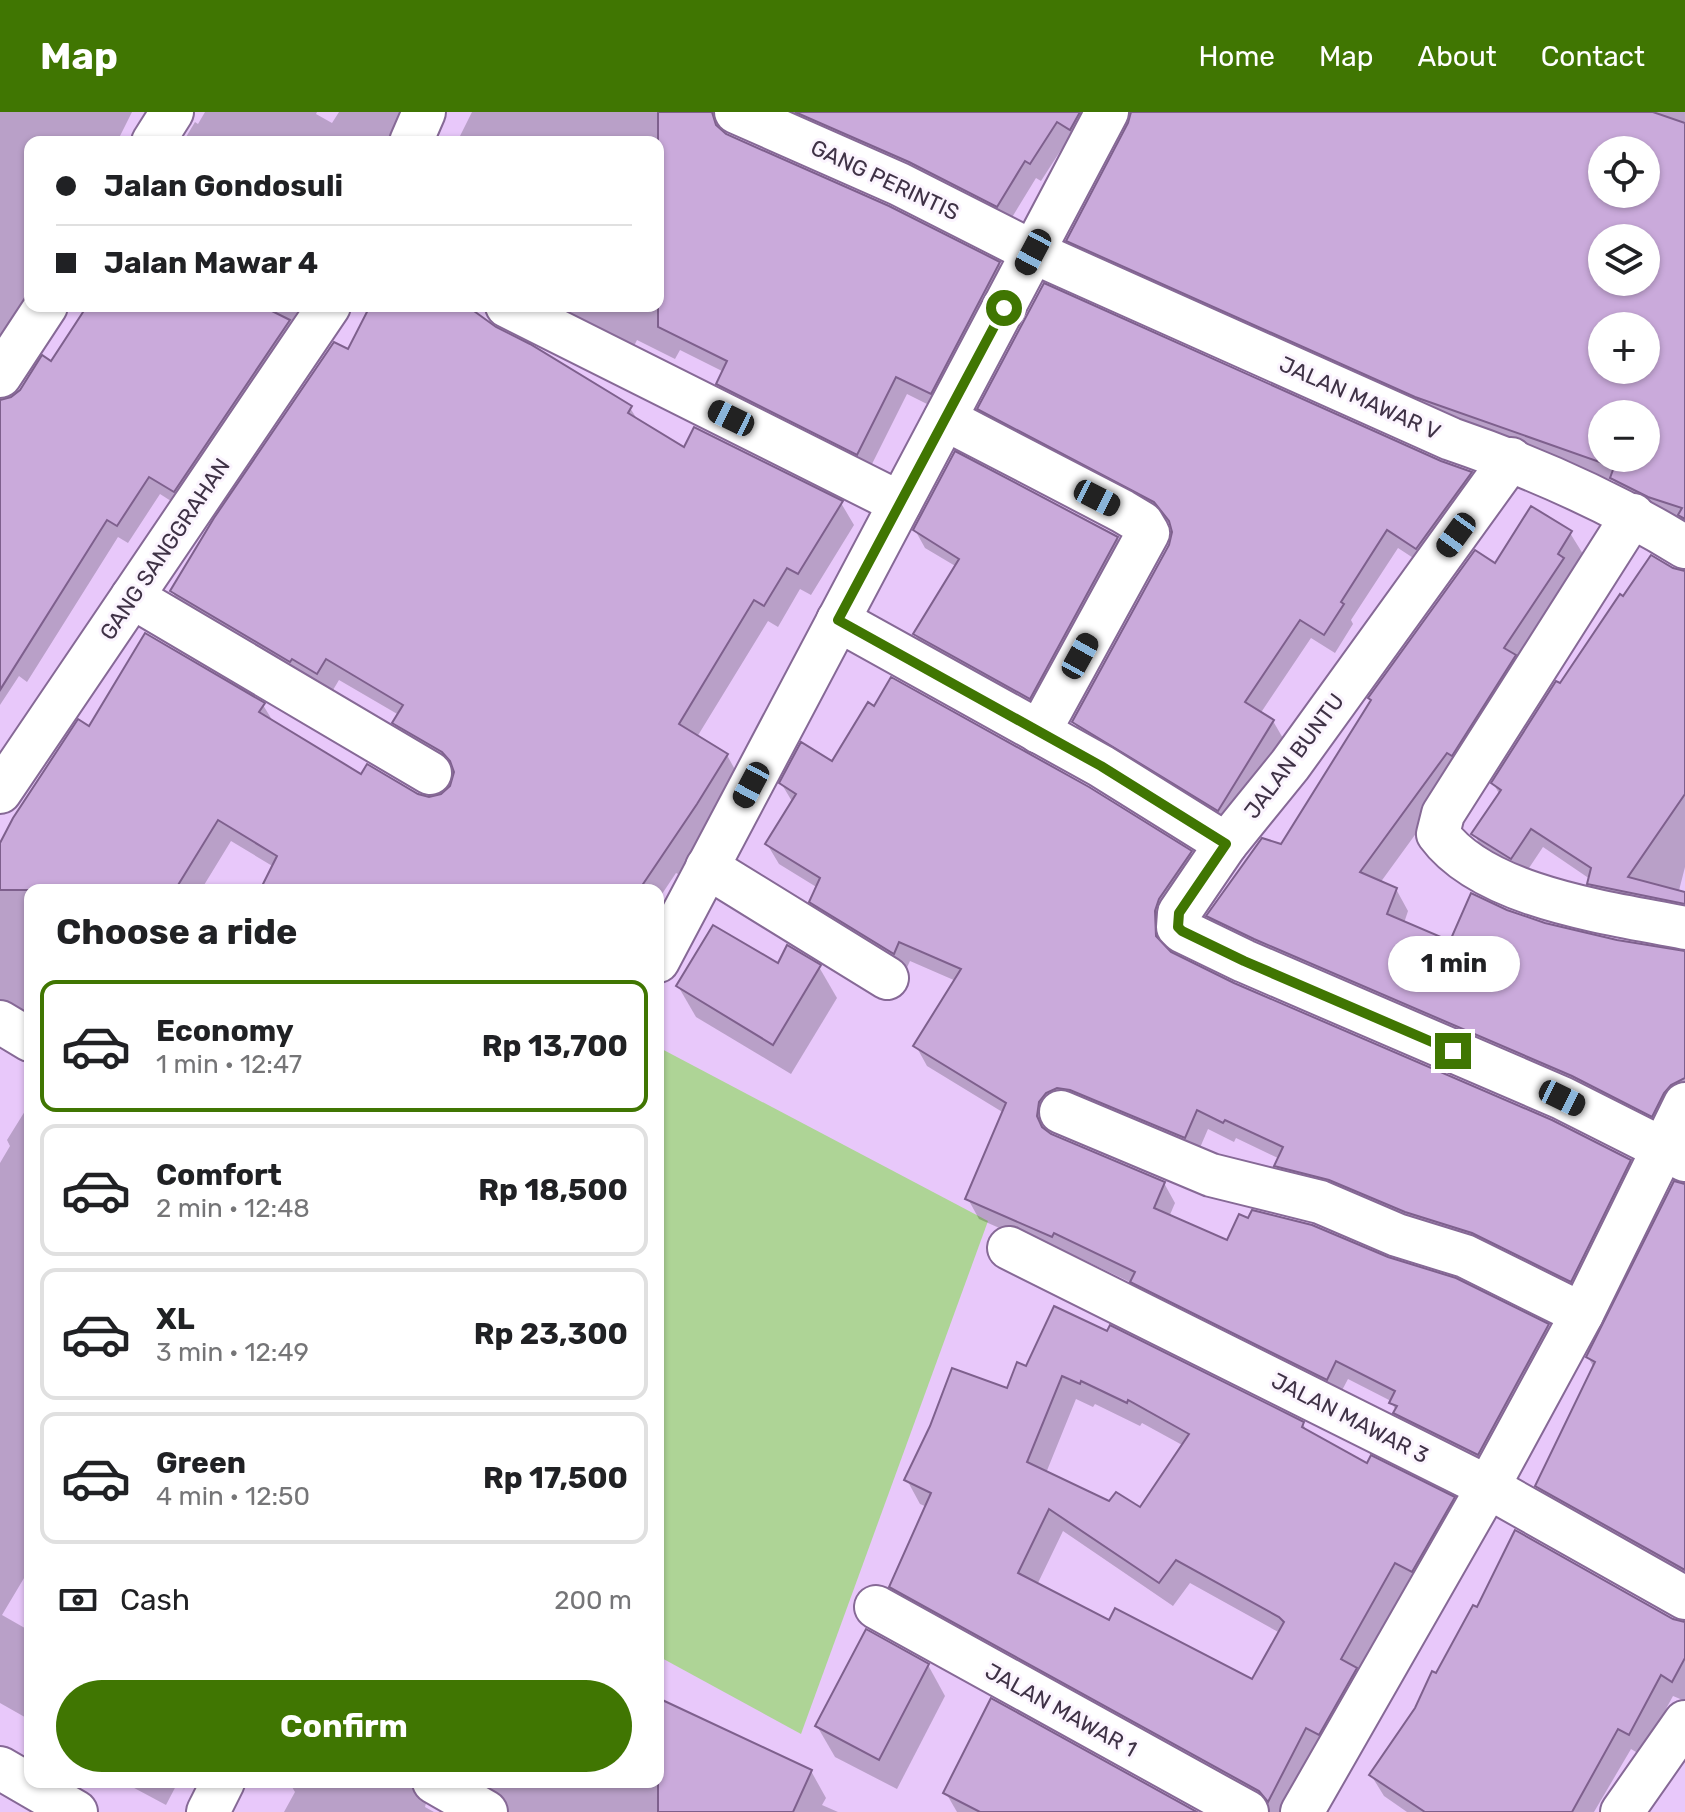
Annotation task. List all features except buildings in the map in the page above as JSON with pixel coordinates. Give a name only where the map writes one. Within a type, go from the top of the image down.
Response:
[{"type":"street","points":[[157,136],[172,112]]},
{"type":"street","points":[[414,136],[424,112]]},
{"type":"street","name":"GANG PERINTIS","points":[[736,112],[899,184],[1033,252]]},
{"type":"street","points":[[664,949],[1107,112]]},
{"type":"street","name":"JALAN MAWAR V","points":[[1033,252],[1451,439],[1511,459],[1633,515],[1685,547]]},
{"type":"street","points":[[0,376],[42,312]]},
{"type":"street","name":"GANG SANGGRAHAN","points":[[0,792],[325,312]]},
{"type":"street","points":[[519,312],[900,503]]},
{"type":"street","points":[[945,419],[1122,511],[1142,523],[1148,533],[1039,732]]},
{"type":"street","name":"JALAN BUNTU","points":[[1511,459],[1290,765],[1226,844],[1179,913],[1178,927],[1244,961],[1562,1098],[1674,1154]]},
{"type":"street","points":[[1633,515],[1443,814],[1438,834],[1474,869],[1507,884],[1573,905],[1685,928]]},
{"type":"street","points":[[132,597],[430,773]]},
{"type":"street","points":[[838,620],[1158,800],[1226,844]]},
{"type":"street","points":[[707,867],[887,978]]},
{"type":"street","points":[[0,1022],[24,1036]]},
{"type":"street","points":[[1302,1812],[1674,1154],[1685,1104]]},
{"type":"street","points":[[1061,1112],[1211,1175],[1320,1202],[1397,1235],[1465,1256],[1582,1314]]},
{"type":"street","name":"JALAN MAWAR 3","points":[[1009,1248],[1488,1487],[1685,1598]]},
{"type":"street","name":"JALAN MAWAR 1","points":[[876,1607],[1247,1812]]},
{"type":"street","points":[[1622,1812],[1685,1722]]},
{"type":"street","points":[[0,1768],[24,1782]]},
{"type":"street","points":[[35,1788],[76,1812]]},
{"type":"street","points":[[208,1812],[220,1788]]},
{"type":"street","points":[[444,1788],[486,1812]]},
{"type":"green space","points":[[664,1050],[988,1221],[801,1734],[664,1659]]},
{"type":"route","points":[[1004,308],[838,620],[1101,766],[1226,844],[1179,913],[1178,927],[1182,931],[1453,1051]]}]
